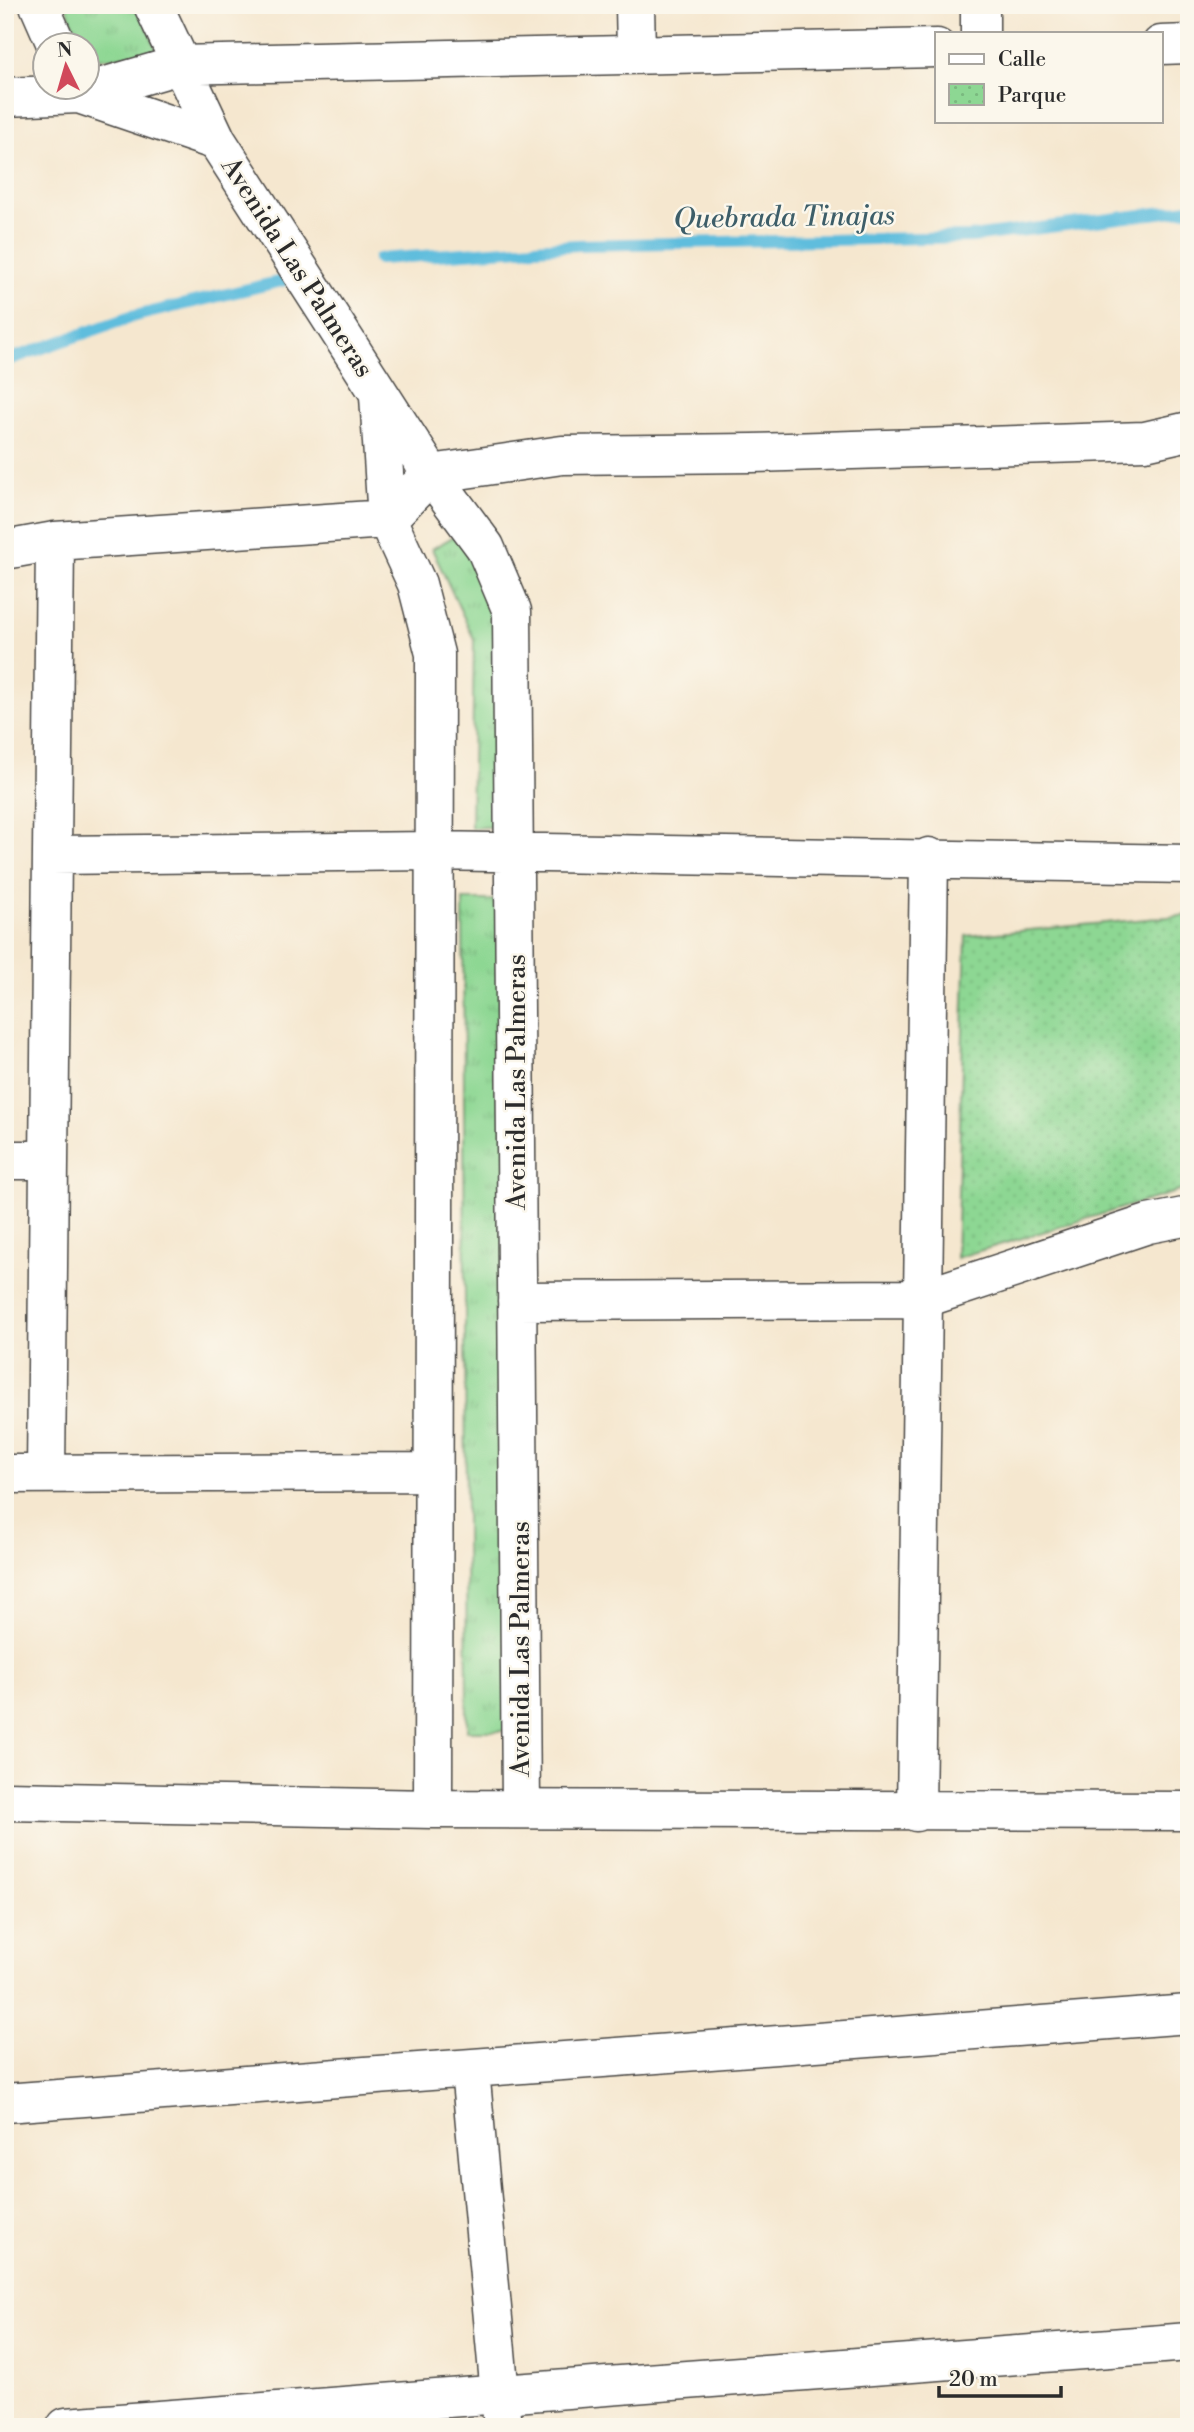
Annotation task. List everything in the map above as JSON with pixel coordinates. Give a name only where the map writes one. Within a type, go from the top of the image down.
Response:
[{"type":"street","points":[[39,5],[51,32]]},
{"type":"street","name":"Avenida Las Palmeras","points":[[153,5],[217,141],[431,474],[485,547],[512,611],[521,1808]]},
{"type":"street","points":[[635,5],[636,52]]},
{"type":"street","points":[[980,5],[980,32]]},
{"type":"street","points":[[1162,45],[1189,44]]},
{"type":"street","points":[[102,85],[179,65],[636,52],[935,48]]},
{"type":"street","points":[[5,97],[32,95]]},
{"type":"street","name":"Avenida Las Palmeras","points":[[102,100],[217,141]]},
{"type":"street","name":"Avenida Las Palmeras","points":[[379,394],[387,519],[417,584],[435,654],[433,1809]]},
{"type":"street","points":[[5,550],[55,541],[387,519],[431,474],[562,455],[752,453],[1145,441],[1189,431]]},
{"type":"street","points":[[46,1474],[55,541]]},
{"type":"street","points":[[52,855],[435,851],[515,855],[929,857],[1189,864]]},
{"type":"street","points":[[916,1812],[929,857]]},
{"type":"street","points":[[5,1160],[49,1160]]},
{"type":"street","points":[[517,1301],[922,1298],[1148,1224],[1189,1216]]},
{"type":"street","points":[[5,1474],[433,1472]]},
{"type":"street","points":[[5,1801],[433,1809],[1189,1811]]},
{"type":"street","points":[[5,2104],[1189,2014]]},
{"type":"street","points":[[470,2070],[501,2410]]},
{"type":"street","points":[[66,2427],[501,2410],[1189,2342]]},
{"type":"green space","points":[[66,5],[138,5],[158,53],[102,59],[102,32],[75,32]]},
{"type":"green space","points":[[465,530],[503,616],[507,826],[471,828],[474,639],[432,549]]},
{"type":"green space","points":[[463,900],[509,900],[512,1731],[467,1731]]},
{"type":"green space","points":[[1189,915],[1189,1188],[956,1258],[966,936]]},
{"type":"waterway","name":"Quebrada Tinajas","points":[[379,259],[578,245],[971,237],[1189,209]]},
{"type":"waterway","name":"Quebrada Tinajas","points":[[5,361],[131,317],[282,281]]}]
